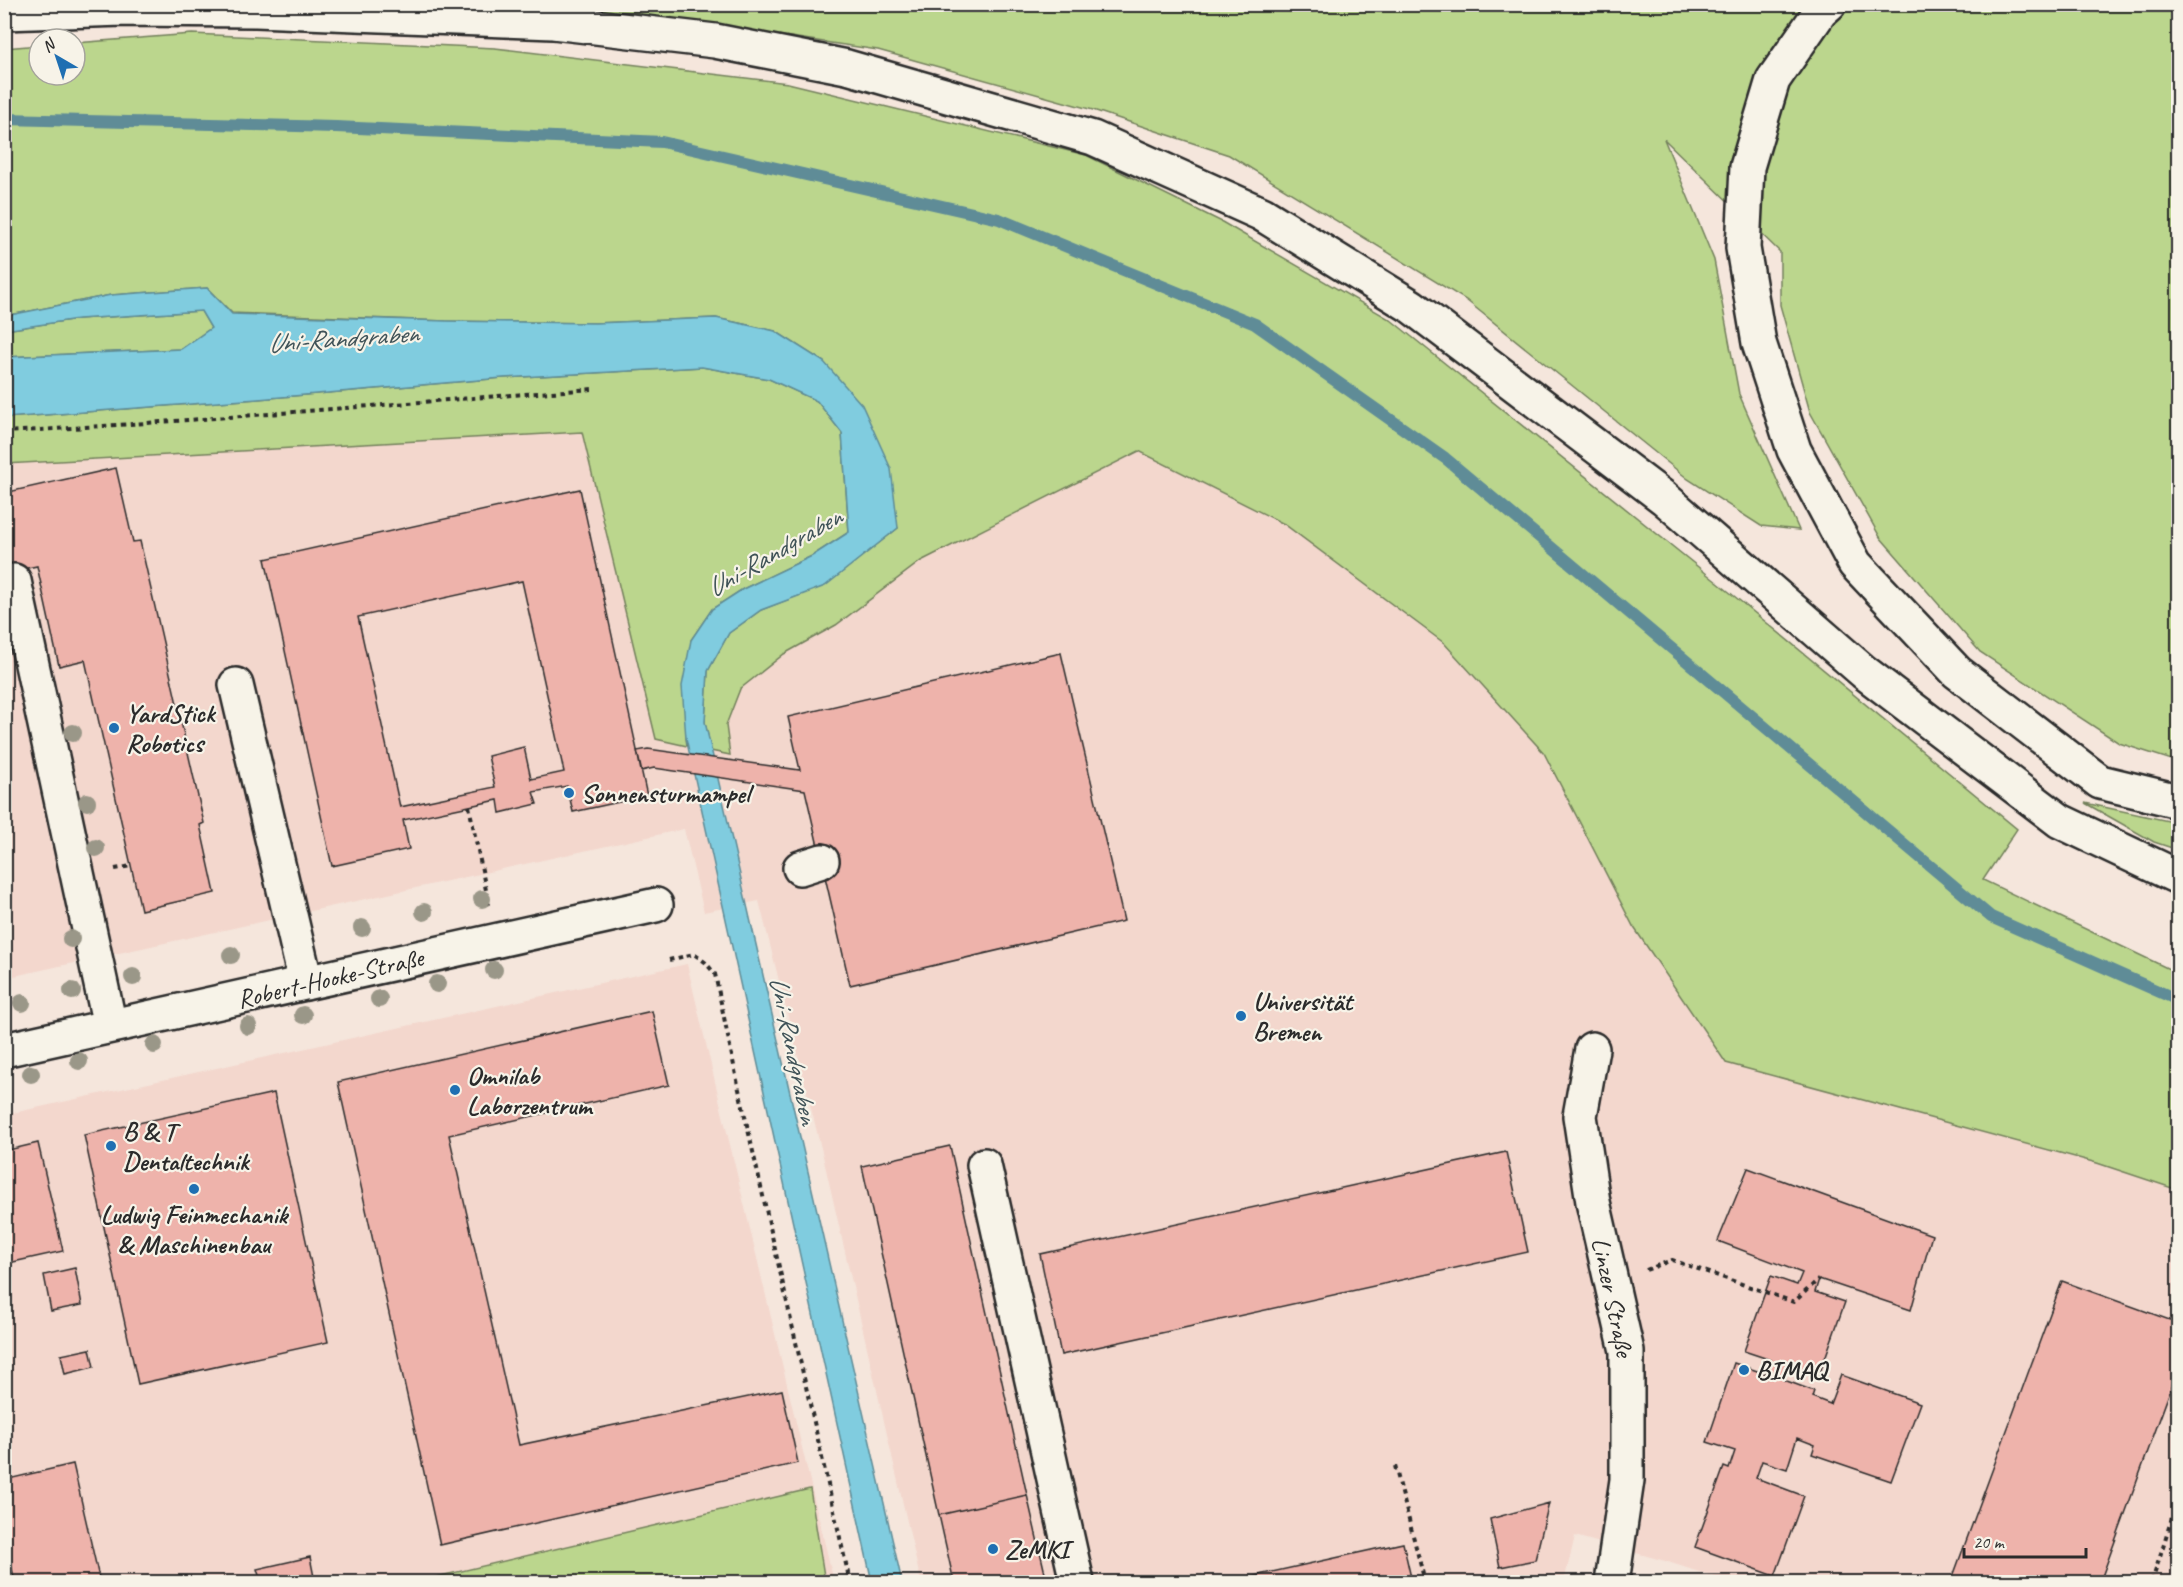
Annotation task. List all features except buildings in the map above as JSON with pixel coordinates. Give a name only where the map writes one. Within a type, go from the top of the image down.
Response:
[{"type":"main road","points":[[1829,4],[1820,12],[1773,80],[1747,167],[1743,248],[1755,322],[1759,343],[1794,450],[1855,564],[1957,672],[2100,782],[2178,801]]},
{"type":"main road","points":[[4,13],[123,9],[256,10],[553,22],[716,41],[847,67],[1093,138],[1262,214],[1411,306],[1664,498],[1864,672],[2060,821],[2178,877]]},
{"type":"main road","points":[[14,581],[110,1026]]},
{"type":"main road","points":[[236,685],[306,983]]},
{"type":"main road","name":"Robert-Hooke-Straße","points":[[4,1050],[656,905]]},
{"type":"main road","name":"Linzer Straße","points":[[1592,1049],[1580,1116],[1593,1202],[1628,1351],[1627,1480],[1612,1582]]},
{"type":"main road","points":[[984,1165],[1077,1582]]},
{"type":"path","points":[[4,432],[172,422],[377,404],[593,389]]},
{"type":"path","points":[[469,806],[497,941]]},
{"type":"path","points":[[669,960],[694,954],[715,974],[850,1582]]},
{"type":"path","points":[[1611,1282],[1672,1260],[1794,1302],[1819,1279]]},
{"type":"path","points":[[1395,1466],[1425,1582]]},
{"type":"path","points":[[2152,1582],[2178,1498]]},
{"type":"shaded area","name":"Universität Bremen","points":[[582,432],[656,739],[730,755],[726,725],[740,689],[784,654],[836,625],[921,561],[1139,451],[1284,524],[1444,643],[1544,753],[1633,926],[2097,1163],[2178,1190],[2178,1582],[1730,1582],[1575,1536],[1564,1582],[921,1582],[822,1152],[759,901],[704,912],[684,829],[5,978],[5,464]]},
{"type":"shaded area","points":[[687,964],[834,1582],[5,1582],[4,1115]]},
{"type":"green space","points":[[445,5],[2178,5],[2178,762],[2119,743],[1980,652],[1880,537],[1810,412],[1780,305],[1780,252],[1664,139],[1714,260],[1739,394],[1799,530],[1761,526],[1688,479],[1466,300],[1229,155],[1093,110],[878,50],[656,17]]},
{"type":"green space","points":[[192,34],[495,48],[788,83],[1086,155],[1222,222],[1391,320],[1728,591],[2017,829],[1983,880],[2178,972],[2178,1190],[2097,1163],[1726,1063],[1633,926],[1544,753],[1444,643],[1284,524],[1139,451],[921,561],[836,625],[784,654],[740,689],[726,725],[730,755],[711,751],[705,722],[708,671],[729,633],[761,610],[825,585],[898,528],[824,362],[775,331],[716,318],[595,323],[446,321],[232,313],[207,288],[111,295],[5,316],[5,48],[27,46],[27,87],[87,87],[87,42]]},
{"type":"green space","points":[[201,311],[211,328],[181,349],[5,357],[5,330],[78,319]]},
{"type":"green space","points":[[702,367],[769,379],[817,401],[842,433],[849,532],[812,556],[743,589],[712,609],[691,640],[687,746],[656,739],[582,432],[5,464],[5,418],[503,378]]},
{"type":"green space","points":[[2085,803],[2178,823],[2178,850],[2154,842]]},
{"type":"green space","points":[[810,1489],[825,1582],[419,1582],[419,1581]]},
{"type":"water","name":"Uni-Randgraben","points":[[207,288],[232,314],[595,323],[716,318],[775,331],[824,362],[862,405],[891,469],[898,528],[825,586],[761,610],[729,633],[708,671],[705,722],[902,1582],[872,1582],[686,738],[682,686],[691,640],[712,609],[743,589],[812,556],[849,532],[842,433],[817,401],[769,379],[702,367],[503,378],[5,418],[5,357],[181,349],[211,328],[201,311],[78,319],[5,330],[5,316],[111,295]]},
{"type":"waterway","points":[[4,119],[336,127],[662,142],[999,219],[1255,324],[1445,458],[1991,917],[2178,1000]]},
{"type":"place","name":"YardStick Robotics","points":[[114,728]]},
{"type":"place","name":"Sonnensturmampel","points":[[569,793]]},
{"type":"place","name":"Universität Bremen","points":[[1241,1016]]},
{"type":"place","name":"Omnilab Laborzentrum","points":[[455,1090]]},
{"type":"place","name":"B & T Dentaltechnik","points":[[111,1146]]},
{"type":"place","name":"Ludwig Feinmechanik & Maschinenbau","points":[[194,1189]]},
{"type":"place","name":"BIMAQ","points":[[1744,1370]]},
{"type":"place","name":"ZeMKI","points":[[993,1549]]}]
